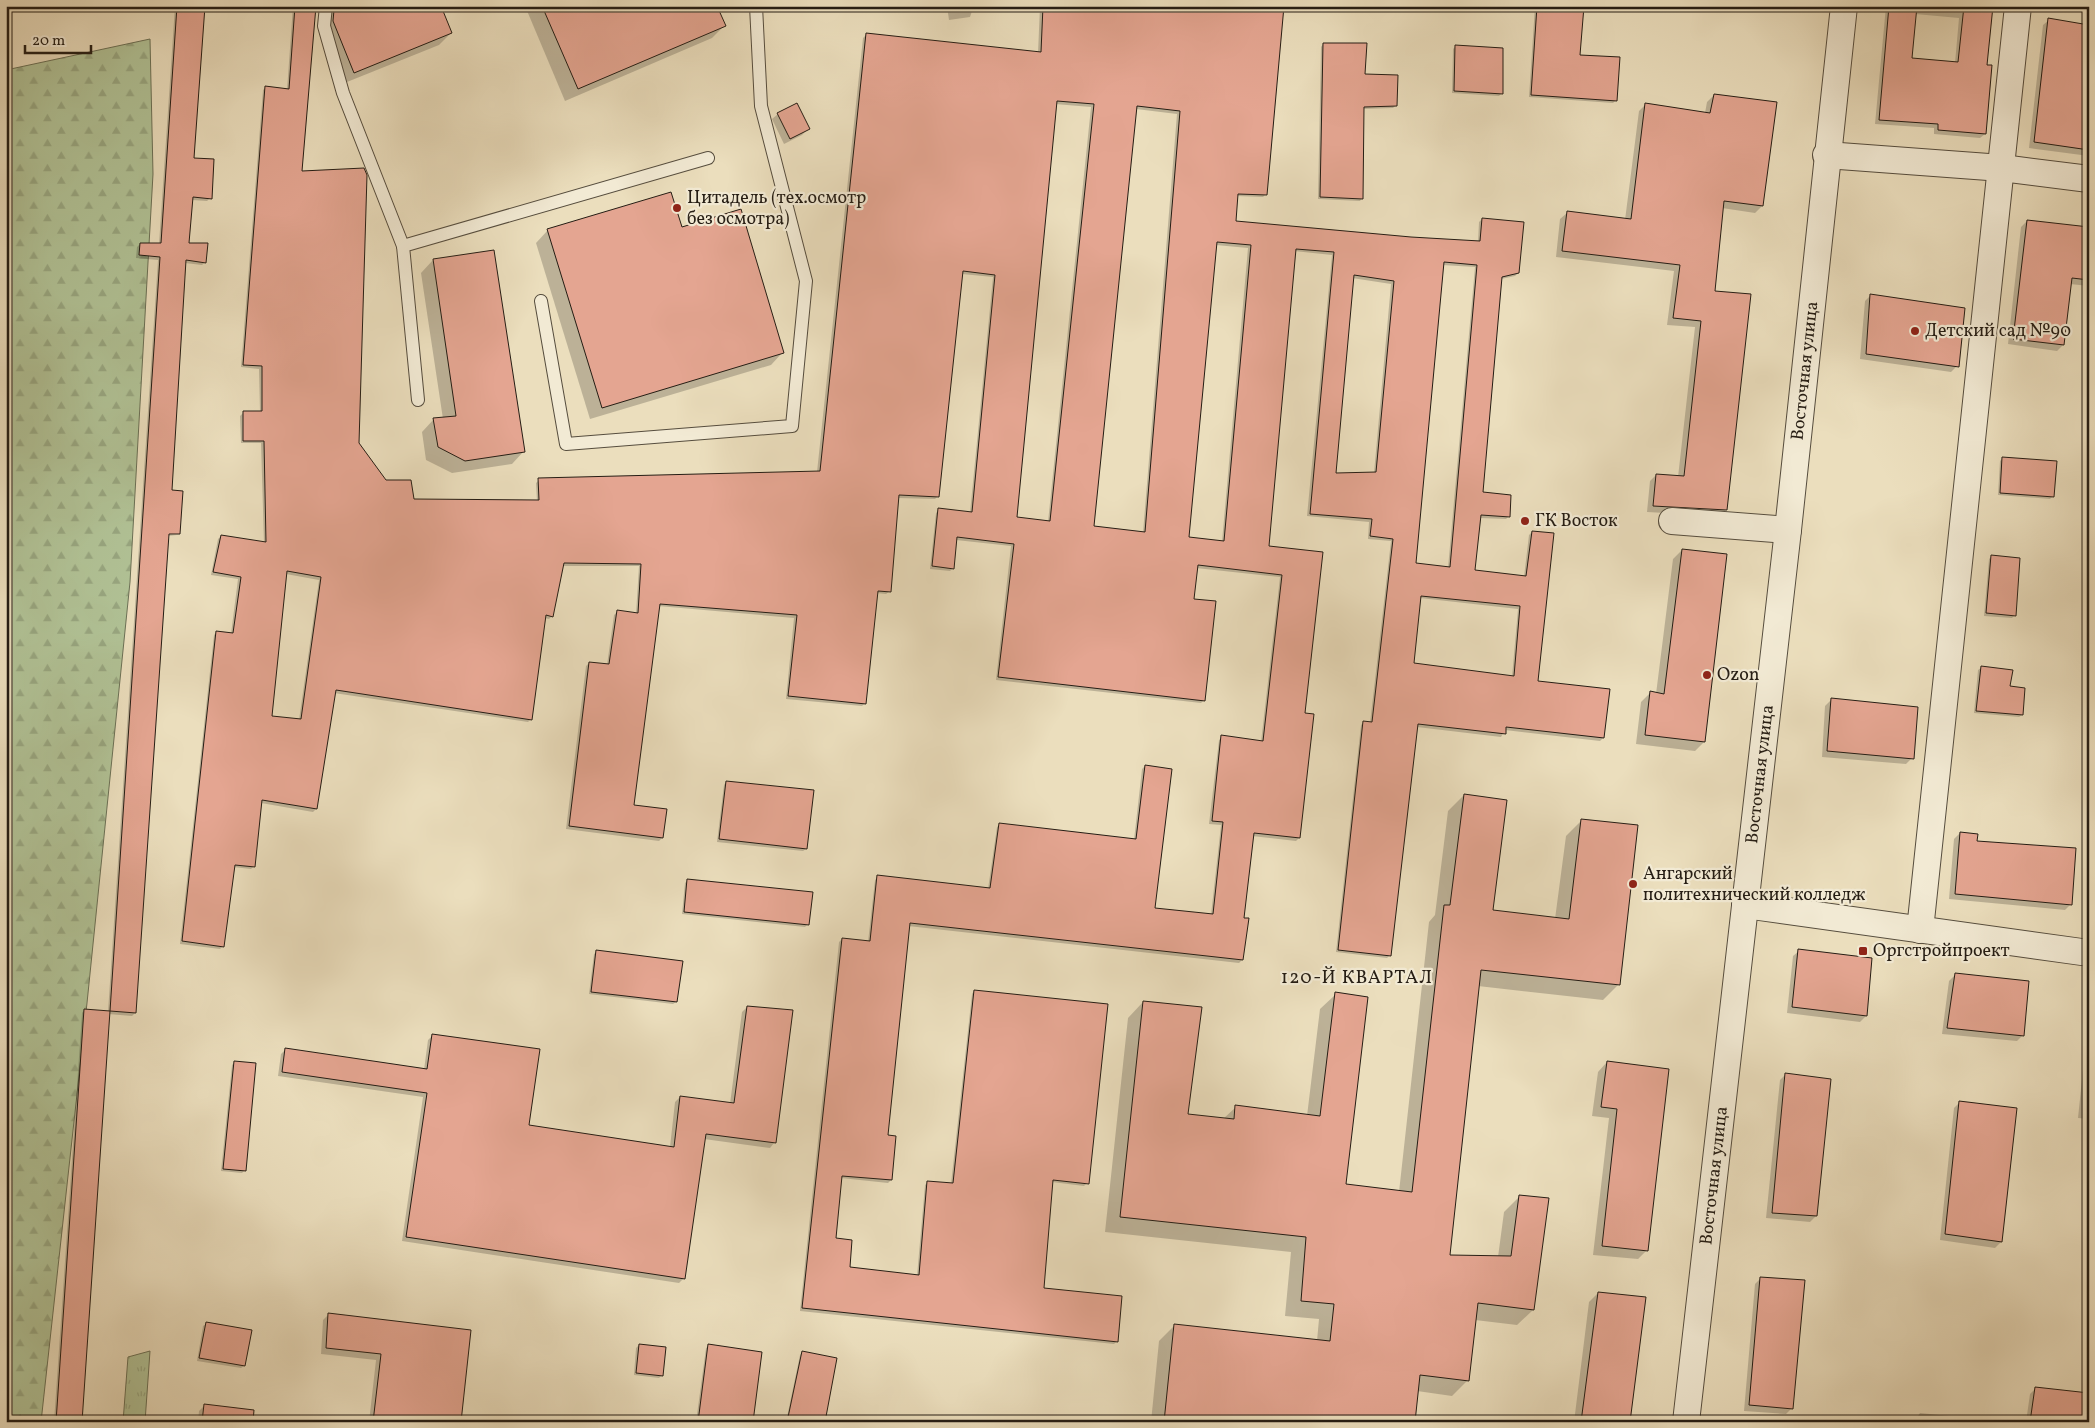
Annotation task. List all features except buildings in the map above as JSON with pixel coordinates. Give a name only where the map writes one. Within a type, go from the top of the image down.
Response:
[{"type":"street","name":"Восточная улица","points":[[1686,1422],[1788,530],[1826,155],[1844,6]]},
{"type":"street","points":[[1920,930],[2018,6]]},
{"type":"street","points":[[1826,155],[2002,168],[2089,179]]},
{"type":"street","points":[[1672,521],[1788,530]]},
{"type":"street","points":[[1745,905],[2089,953]]},
{"type":"lane","points":[[326,6],[324,26],[343,93],[402,246],[418,400]]},
{"type":"lane","points":[[541,301],[566,444],[792,426],[806,281],[761,106],[756,6]]},
{"type":"lane","points":[[402,246],[708,158]]},
{"type":"green space","points":[[150,39],[153,174],[130,582],[87,1003],[41,1422],[6,1422],[6,70]]},
{"type":"green space","points":[[150,1351],[145,1422],[123,1422],[128,1357]]},
{"type":"place","name":"Цитадель (тех.осмотр без осмотра)","points":[[677,208]]},
{"type":"place","name":"Детский сад №90","points":[[1915,331]]},
{"type":"place","name":"ГК Восток","points":[[1525,521]]},
{"type":"place","name":"Ozon","points":[[1707,675]]},
{"type":"place","name":"Ангарский политехнический колледж","points":[[1633,884]]},
{"type":"place","name":"Оргстройпроект","points":[[1863,951]]},
{"type":"district","name":"120-Й КВАРТАЛ","points":[[1357,978]]}]
